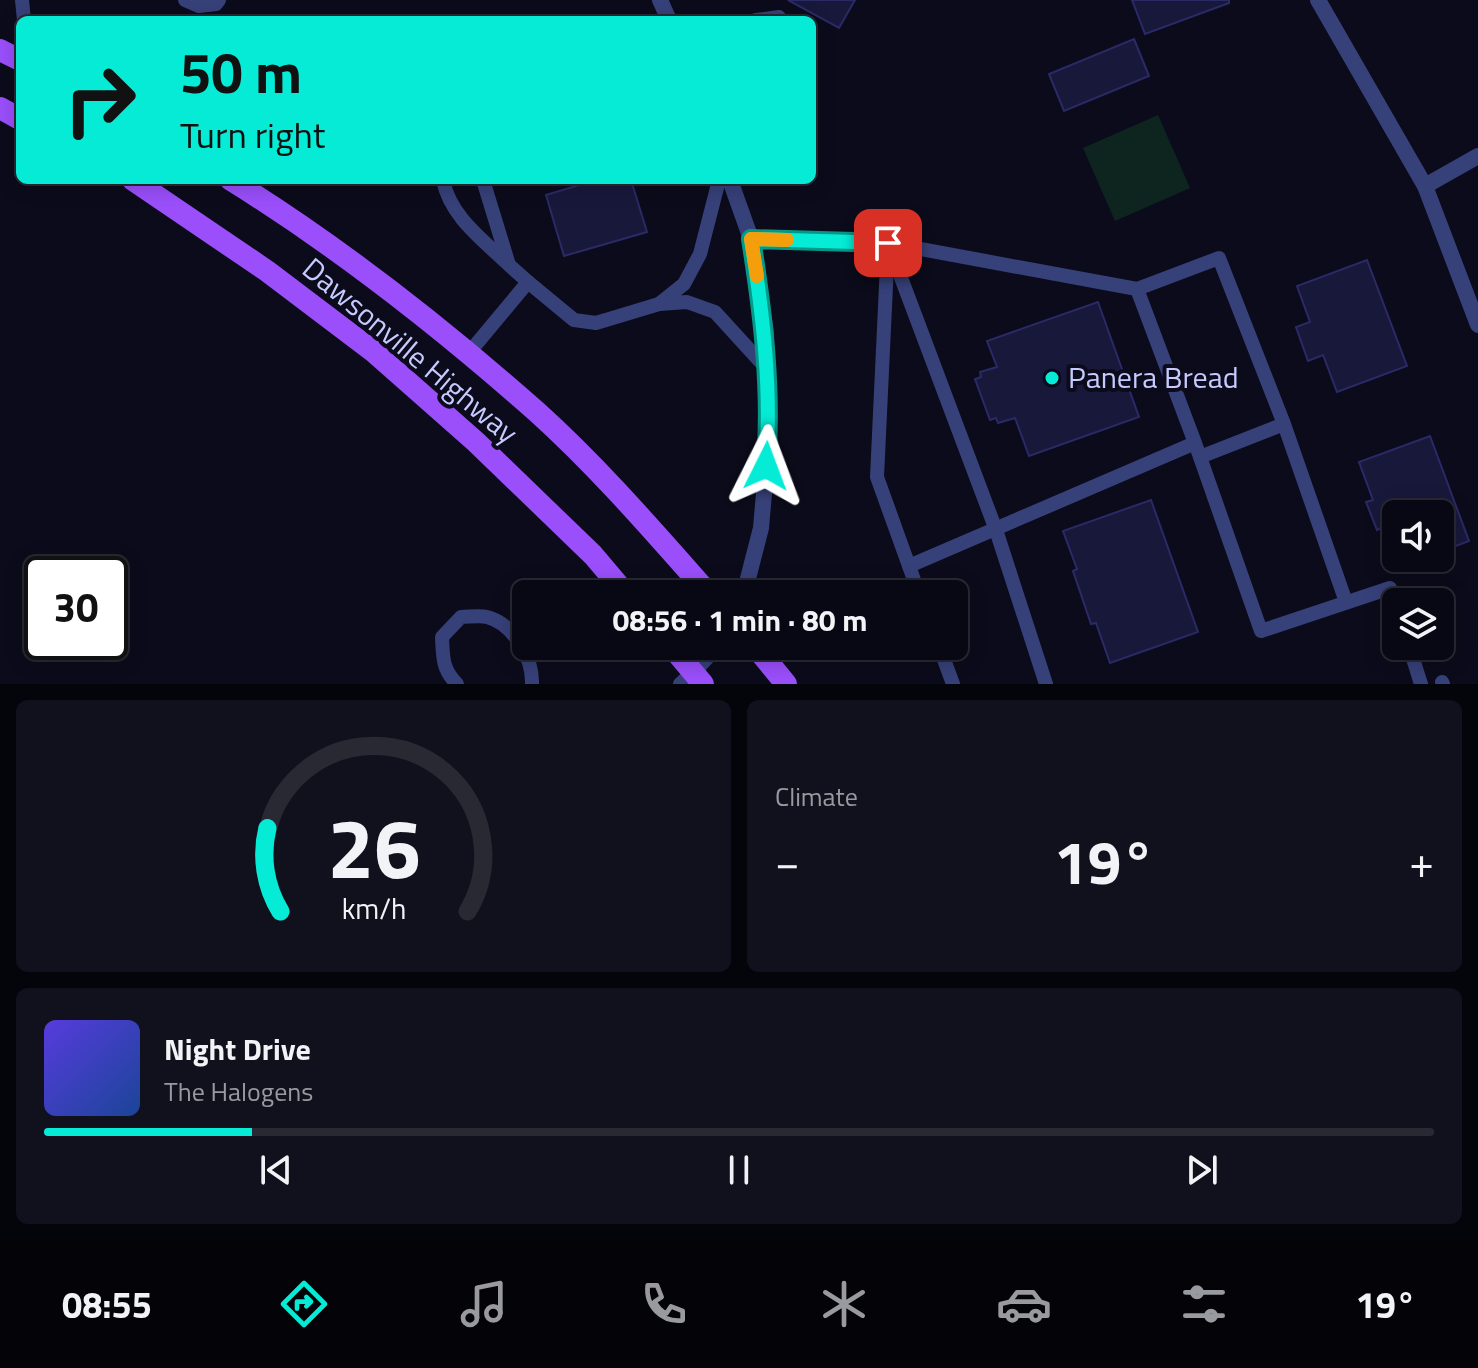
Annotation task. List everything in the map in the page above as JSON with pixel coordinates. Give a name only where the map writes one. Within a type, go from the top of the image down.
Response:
[{"type":"main road","name":"Dawsonville Highway","points":[[139,184],[267,271],[374,352],[476,442],[593,555],[614,580]]},
{"type":"main road","name":"Dawsonville Highway","points":[[237,184],[289,216],[468,354],[539,414],[621,496],[696,580]]},
{"type":"main road","points":[[680,660],[692,680]]},
{"type":"main road","points":[[766,660],[786,684]]},
{"type":"street","points":[[1318,0],[1425,186],[1478,325]]},
{"type":"street","points":[[1425,186],[1478,156]]},
{"type":"street","points":[[731,184],[751,239],[766,332],[769,435],[761,528],[748,580]]},
{"type":"street","points":[[692,680],[707,660]]},
{"type":"lane","points":[[185,0],[199,6],[216,4],[219,0]]},
{"type":"lane","points":[[444,184],[447,199],[463,220],[509,265],[574,320],[596,323],[659,304],[687,302],[715,312],[767,369]]},
{"type":"lane","points":[[484,184],[509,265]]},
{"type":"lane","points":[[659,304],[684,284],[700,254],[718,184]]},
{"type":"lane","points":[[751,239],[888,243],[1137,289],[1219,258],[1284,424],[1346,602]]},
{"type":"lane","points":[[888,243],[996,530],[1046,684]]},
{"type":"lane","points":[[888,243],[877,477],[914,580]]},
{"type":"lane","points":[[468,354],[528,282]]},
{"type":"lane","points":[[1137,289],[1198,450],[1261,631],[1382,591]]},
{"type":"lane","points":[[909,566],[1198,450],[1284,424]]},
{"type":"lane","points":[[457,684],[447,674],[443,663],[442,637],[461,617],[487,617],[504,627],[518,643],[532,668],[532,684]]},
{"type":"lane","points":[[944,660],[953,684]]},
{"type":"lane","points":[[1413,660],[1421,684]]},
{"type":"green space","points":[[1158,115],[1190,188],[1115,221],[1083,148]]},
{"type":"building","points":[[788,0],[855,0],[839,28]]},
{"type":"building","points":[[1132,0],[1229,0],[1229,3],[1145,34]]},
{"type":"building","points":[[1134,39],[1149,76],[1064,111],[1049,74]]},
{"type":"building","points":[[583,184],[632,184],[647,232],[564,256],[546,195]]},
{"type":"building","points":[[1367,260],[1407,366],[1337,392],[1323,355],[1308,361],[1296,327],[1310,322],[1297,286]]},
{"type":"building","name":"Panera Bread","points":[[1098,302],[1139,417],[1029,456],[1015,418],[998,423],[996,418],[990,420],[975,379],[981,377],[980,372],[997,367],[987,341]]},
{"type":"building","points":[[1430,436],[1454,500],[1382,500],[1382,528],[1377,530],[1366,502],[1373,500],[1359,462]]},
{"type":"building","points":[[1151,500],[1198,632],[1110,663],[1096,623],[1091,624],[1073,571],[1077,569],[1063,531]]},
{"type":"building","points":[[1454,501],[1469,541],[1454,547]]},
{"type":"slow traffic","points":[[757,276],[751,239],[787,240]]},
{"type":"place","name":"Panera Bread","points":[[1052,378]]},
{"type":"route","points":[[766,466],[769,435],[766,332],[751,239],[888,243]]}]
